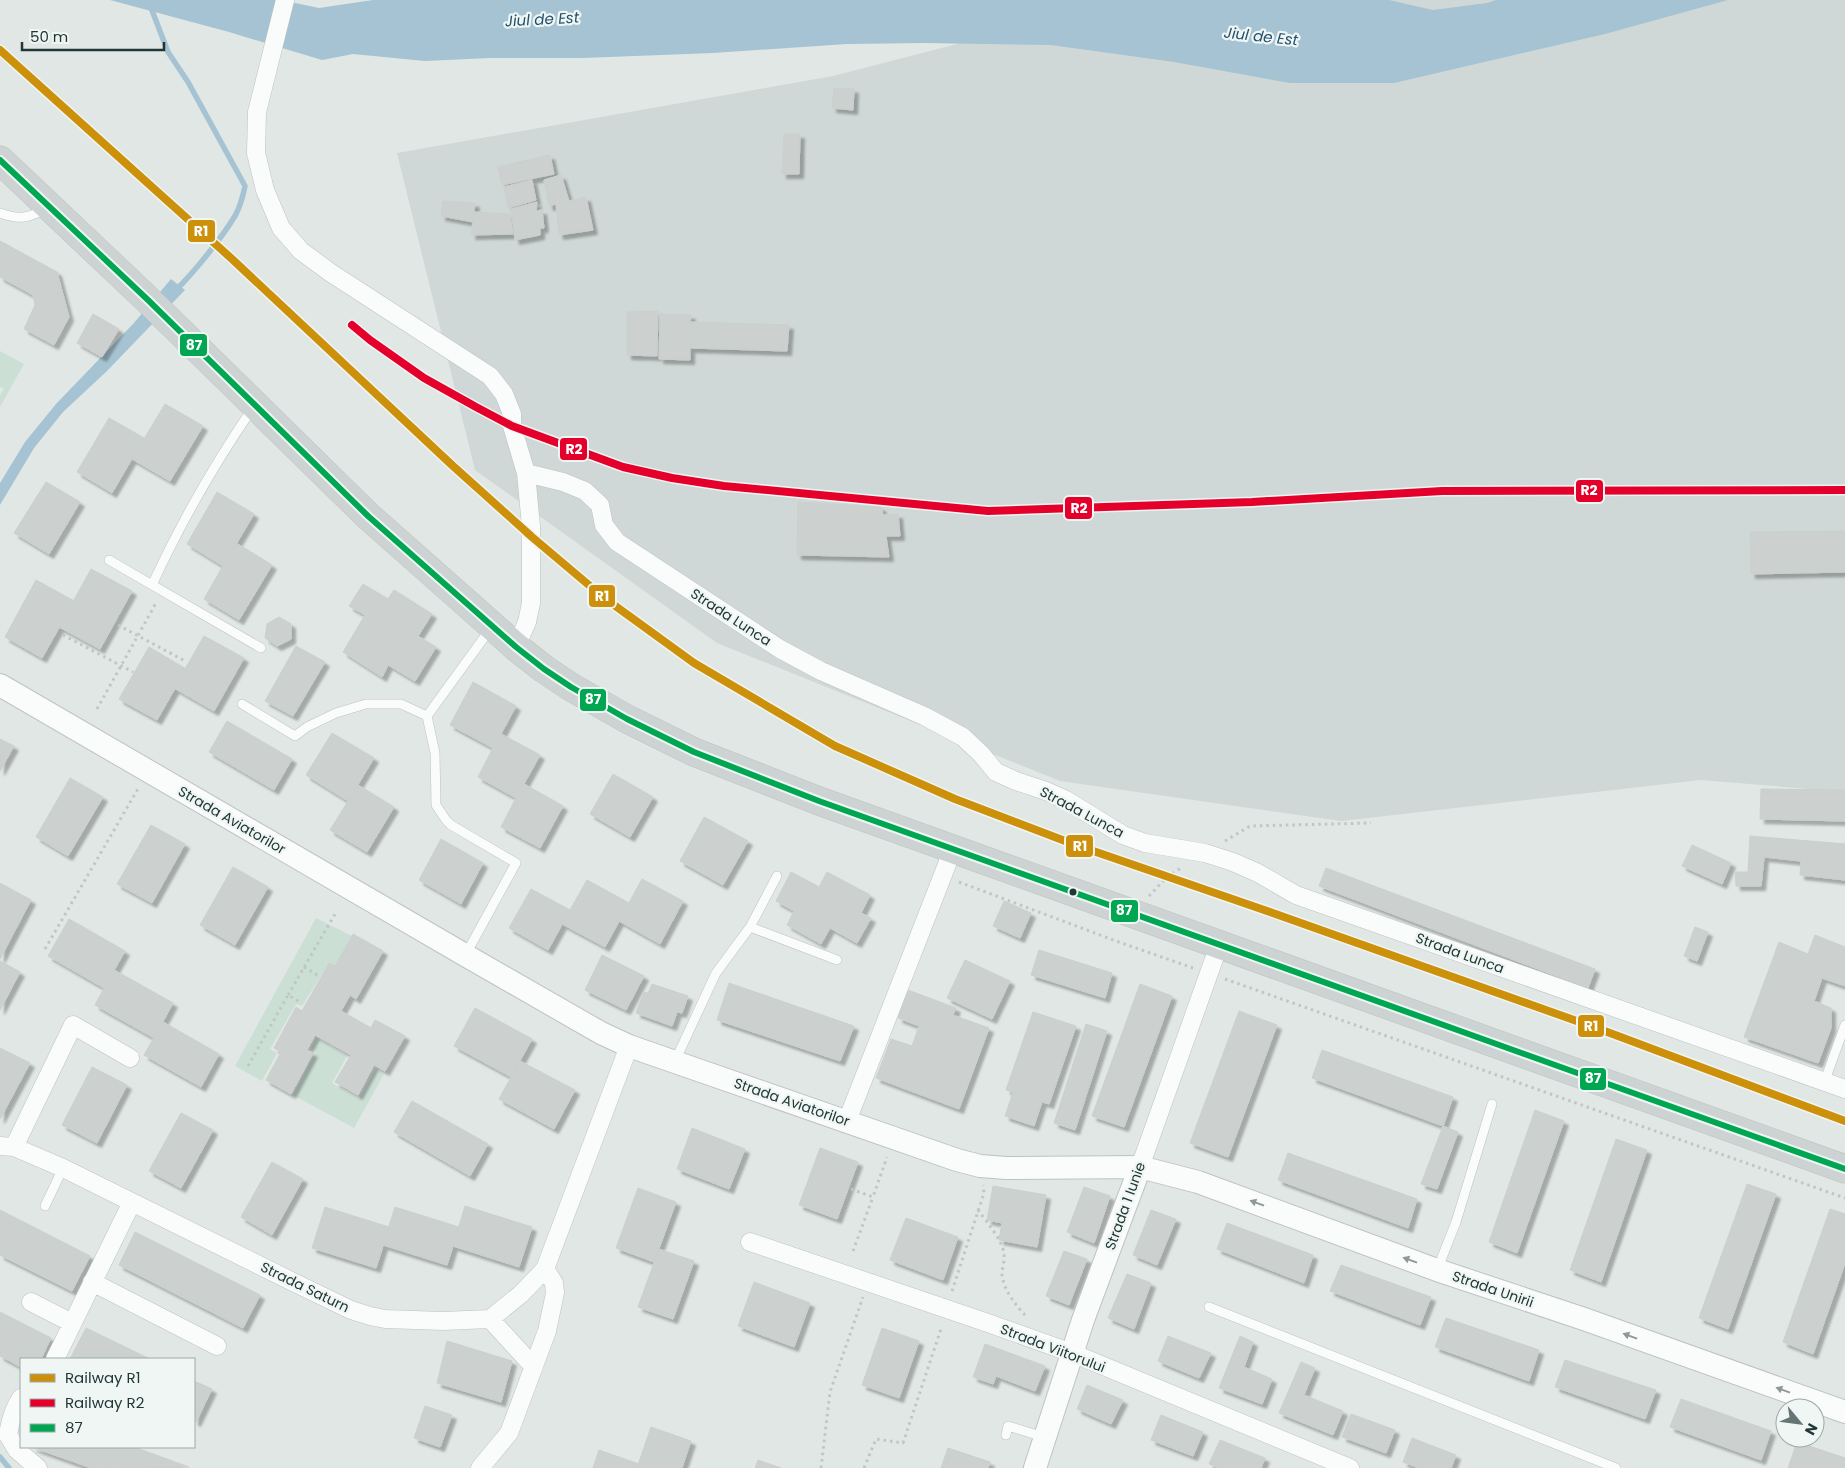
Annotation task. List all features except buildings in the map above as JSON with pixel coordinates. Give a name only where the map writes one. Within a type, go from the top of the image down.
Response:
[{"type":"main road","points":[[0,160],[148,300],[368,516],[516,647],[544,669],[627,719],[694,752],[819,802],[1845,1169]]},
{"type":"street","points":[[285,0],[257,112],[256,153],[265,190],[281,228],[301,250],[332,273],[490,376],[504,394],[512,414],[512,426],[526,473],[531,526],[531,603],[527,622],[516,647]]},
{"type":"street","name":"Strada Lunca","points":[[526,473],[563,482],[585,491],[600,505],[604,525],[617,542],[780,649],[821,671],[924,716],[963,737],[996,772],[1053,794],[1124,835],[1145,843],[1205,853],[1233,862],[1258,873],[1296,894],[1845,1089]]},
{"type":"street","name":"Strada Aviatorilor","points":[[0,685],[465,955],[629,1046],[957,1160],[980,1166],[1006,1168],[1140,1167]]},
{"type":"street","points":[[847,1121],[953,849]]},
{"type":"street","name":"Strada 1 Iunie","points":[[1035,1468],[1072,1353],[1218,945]]},
{"type":"street","name":"Strada Saturn","points":[[130,1058],[73,1026],[7,1146],[63,1168],[351,1310],[385,1319],[443,1321],[490,1319]]},
{"type":"street","points":[[534,1367],[490,1319],[521,1294],[546,1269],[629,1046]]},
{"type":"street","name":"Strada Unirii","points":[[1140,1167],[1198,1182],[1437,1270],[1845,1412]]},
{"type":"street","points":[[55,1358],[132,1202]]},
{"type":"street","name":"Strada Viitorului","points":[[750,1242],[1072,1353],[1350,1468]]},
{"type":"street","points":[[480,1468],[509,1433],[547,1331],[555,1293],[554,1283],[546,1269]]},
{"type":"street","points":[[92,1282],[217,1346]]},
{"type":"street","points":[[31,1302],[72,1323]]},
{"type":"street","points":[[20,1400],[9,1423],[8,1435],[17,1450],[38,1468]]},
{"type":"lane","points":[[0,213],[10,217],[24,218],[51,207]]},
{"type":"lane","points":[[152,585],[170,547],[221,455],[255,404]]},
{"type":"lane","points":[[109,560],[261,648]]},
{"type":"lane","points":[[465,955],[516,863],[452,825],[446,820],[436,805],[435,753],[427,716],[492,626]]},
{"type":"lane","points":[[242,704],[295,736],[307,727],[336,713],[366,704],[401,704],[427,716]]},
{"type":"lane","points":[[675,1061],[716,973],[750,926],[777,876]]},
{"type":"lane","points":[[750,926],[837,960]]},
{"type":"lane","points":[[1824,1083],[1845,1025]]},
{"type":"lane","points":[[1437,1270],[1456,1222],[1492,1104]]},
{"type":"lane","points":[[45,1206],[63,1168]]},
{"type":"lane","points":[[1209,1307],[1616,1468]]},
{"type":"lane","points":[[1006,1435],[1008,1426],[1044,1437]]},
{"type":"path","points":[[97,709],[164,591]]},
{"type":"path","points":[[118,625],[185,661]]},
{"type":"path","points":[[63,635],[133,672]]},
{"type":"path","points":[[45,949],[148,771]]},
{"type":"path","points":[[1116,941],[1127,912],[1151,894],[1167,877],[1250,826],[1371,823]]},
{"type":"path","points":[[942,876],[1116,941],[1845,1198]]},
{"type":"path","points":[[248,1066],[335,914]]},
{"type":"path","points":[[304,967],[319,976]]},
{"type":"path","points":[[288,995],[302,1003]]},
{"type":"path","points":[[853,1251],[894,1138]]},
{"type":"path","points":[[864,1468],[876,1439],[903,1443],[984,1194],[980,1166]]},
{"type":"path","points":[[851,1189],[873,1197]]},
{"type":"path","points":[[978,1210],[995,1233],[1004,1253],[1002,1274],[1005,1286],[1021,1310],[1032,1322]]},
{"type":"path","points":[[821,1468],[830,1392],[868,1283]]},
{"type":"shaded area","points":[[1127,0],[1845,0],[1845,792],[1701,780],[1341,821],[1060,781],[717,643],[475,470],[397,153],[833,76]]},
{"type":"green space","points":[[0,351],[24,364],[0,407],[0,396],[4,389],[0,387]]},
{"type":"green space","points":[[316,918],[352,936],[335,966],[329,963],[302,1006],[296,1004],[270,1049],[277,1053],[262,1081],[235,1066]]},
{"type":"green space","points":[[316,1038],[347,1056],[332,1083],[359,1099],[376,1069],[384,1074],[354,1128],[293,1095],[316,1052],[311,1048]]},
{"type":"water","name":"Jiul de Est","points":[[110,0],[281,0],[319,8],[373,0],[1389,0],[1433,10],[1487,3],[1496,0],[1728,0],[1605,34],[1394,83],[1290,83],[1174,62],[1051,45],[847,44],[713,53],[425,61],[353,54],[322,60],[229,32]]},
{"type":"water","points":[[171,279],[185,290],[107,371],[63,412],[34,448],[0,505],[0,483],[25,442],[56,404],[133,324]]},
{"type":"waterway","points":[[148,0],[168,52],[188,82],[245,186],[235,216],[207,254],[176,290]]},
{"type":"waterway","points":[[0,1457],[9,1468]]},
{"type":"rail line","name":"R1","points":[[0,50],[232,259],[453,466],[532,537],[603,597],[694,663],[835,746],[955,799],[1073,844],[1602,1030],[1845,1121]]},
{"type":"rail line","name":"R2","points":[[352,325],[424,378],[512,426],[623,467],[672,478],[724,486],[988,511],[1252,502],[1442,491],[1845,490]]},
{"type":"transit line","name":"87","points":[[0,160],[148,300],[368,516],[516,647],[544,669],[627,719],[694,752],[819,801],[1845,1169]]}]
